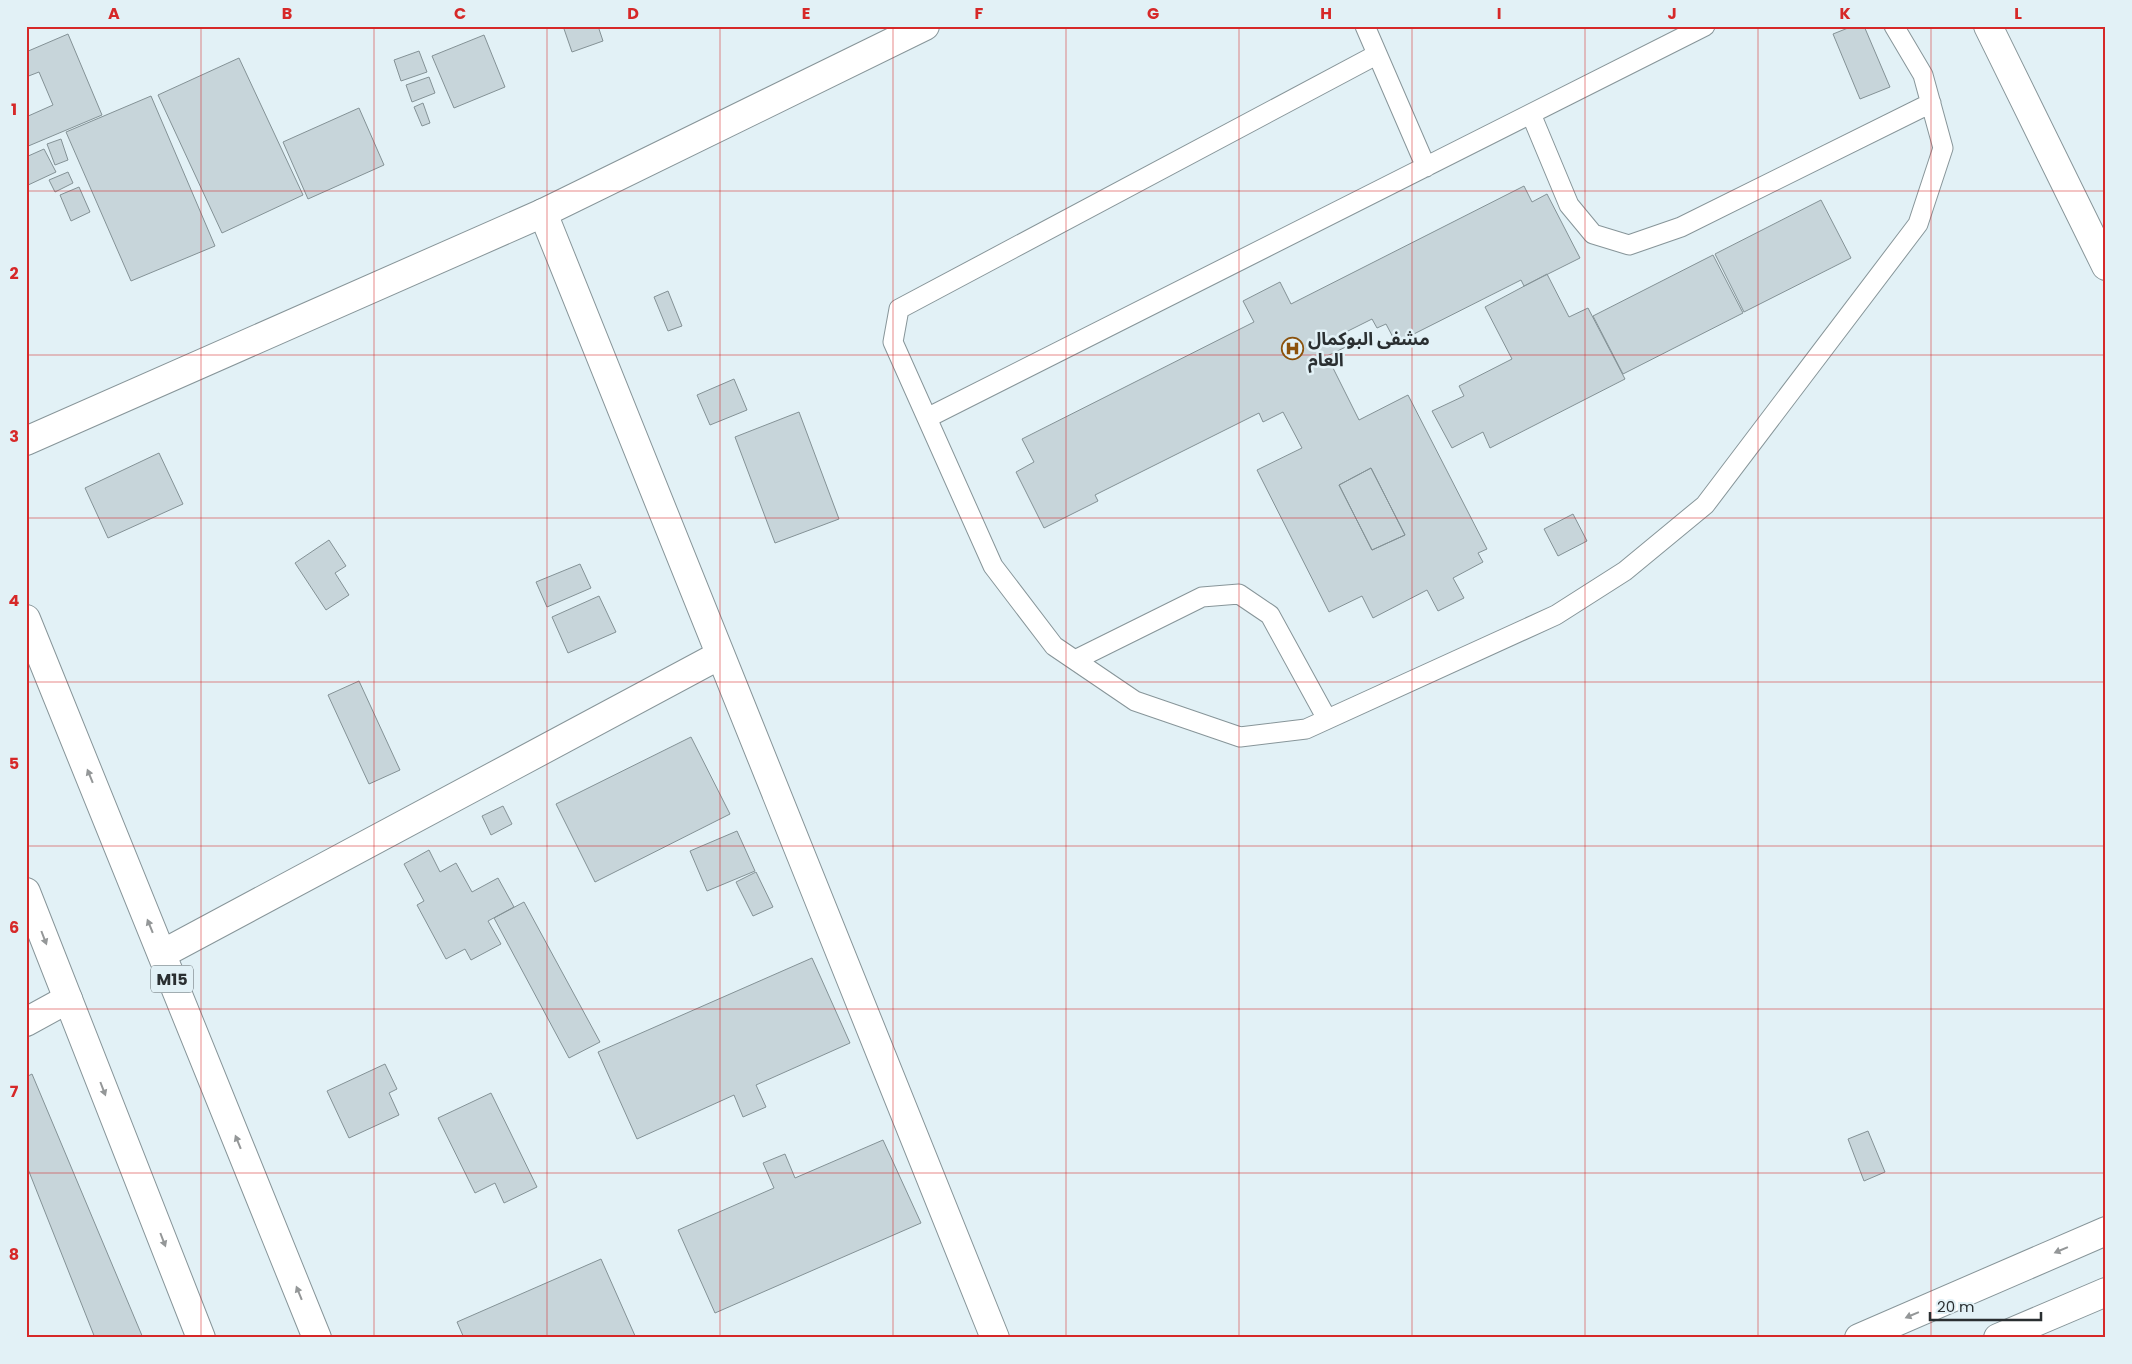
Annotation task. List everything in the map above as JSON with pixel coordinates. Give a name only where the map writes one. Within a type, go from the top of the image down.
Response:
[{"type":"main road","points":[[26,440],[543,213],[925,26]]},
{"type":"main road","points":[[1988,26],[2106,266]]},
{"type":"main road","points":[[543,213],[995,1338]]},
{"type":"main road","name":"M15","points":[[26,619],[317,1338]]},
{"type":"main road","points":[[162,954],[720,655]]},
{"type":"main road","points":[[26,892],[201,1338]]},
{"type":"main road","points":[[26,1022],[68,999]]},
{"type":"main road","points":[[1860,1338],[2106,1231]]},
{"type":"main road","points":[[1998,1338],[2106,1292]]},
{"type":"lane","points":[[1365,26],[1426,167]]},
{"type":"lane","points":[[927,418],[1705,26]]},
{"type":"lane","points":[[1376,55],[899,309],[894,342],[993,566],[1054,646],[1135,701],[1240,737],[1306,729],[1556,615],[1625,571],[1705,505],[1918,224],[1943,148],[1923,75],[1894,26]]},
{"type":"lane","points":[[1531,114],[1570,205],[1593,234],[1629,245],[1681,227],[1931,103]]},
{"type":"lane","points":[[1075,660],[1202,597],[1239,594],[1270,615],[1327,719]]},
{"type":"building","points":[[563,26],[598,26],[603,41],[572,52]]},
{"type":"building","points":[[1853,26],[1864,26],[1890,87],[1860,99],[1833,34]]},
{"type":"building","points":[[68,34],[102,115],[26,147],[26,117],[53,105],[39,72],[26,77],[26,52]]},
{"type":"building","points":[[484,35],[505,87],[454,108],[432,56]]},
{"type":"building","points":[[419,51],[427,72],[401,81],[394,60]]},
{"type":"building","points":[[239,58],[303,195],[222,233],[158,95]]},
{"type":"building","points":[[429,77],[435,93],[412,102],[406,85]]},
{"type":"building","points":[[151,96],[215,246],[131,281],[66,132]]},
{"type":"building","points":[[423,103],[430,123],[422,126],[414,107]]},
{"type":"building","points":[[359,108],[384,165],[308,199],[283,142]]},
{"type":"building","points":[[61,139],[68,160],[55,165],[47,144]]},
{"type":"building","points":[[44,149],[56,172],[26,186],[26,157]]},
{"type":"building","points":[[68,172],[73,183],[55,192],[49,180]]},
{"type":"building","points":[[1524,186],[1532,202],[1547,194],[1580,258],[1524,286],[1521,280],[1396,343],[1386,324],[1377,328],[1372,319],[1346,332],[1352,344],[1327,356],[1359,420],[1408,395],[1487,549],[1478,553],[1483,562],[1453,578],[1464,598],[1438,611],[1427,590],[1373,618],[1362,596],[1329,612],[1257,470],[1302,448],[1283,412],[1263,422],[1259,413],[1095,495],[1098,501],[1044,528],[1016,472],[1034,462],[1022,439],[1254,322],[1243,301],[1280,282],[1291,304]],"holes":[[[1371,468],[1405,535],[1372,550],[1339,485]]]},
{"type":"building","points":[[79,187],[90,212],[71,221],[60,195]]},
{"type":"building","points":[[1821,200],[1851,258],[1744,312],[1715,254]]},
{"type":"building","points":[[1713,255],[1743,313],[1623,374],[1593,316]]},
{"type":"building","points":[[1547,274],[1569,317],[1588,308],[1625,379],[1490,448],[1483,432],[1452,448],[1432,411],[1464,396],[1459,386],[1512,359],[1485,307]]},
{"type":"building","points":[[668,291],[682,326],[668,331],[654,297]]},
{"type":"building","points":[[734,379],[747,410],[710,425],[697,395]]},
{"type":"building","points":[[799,412],[839,519],[775,543],[735,437]]},
{"type":"building","points":[[159,453],[183,504],[108,538],[85,488]]},
{"type":"building","points":[[1371,468],[1405,535],[1372,550],[1339,485]]},
{"type":"building","points":[[1573,514],[1587,541],[1558,556],[1544,529]]},
{"type":"building","points":[[329,540],[346,566],[335,573],[349,595],[326,610],[295,563]]},
{"type":"building","points":[[580,564],[591,588],[547,607],[536,582]]},
{"type":"building","points":[[599,596],[616,632],[568,653],[552,617]]},
{"type":"building","points":[[359,681],[400,770],[369,784],[328,695]]},
{"type":"building","points":[[691,737],[730,814],[595,882],[556,804]]},
{"type":"building","points":[[503,806],[512,824],[491,835],[482,816]]},
{"type":"building","points":[[737,831],[755,871],[707,891],[690,851]]},
{"type":"building","points":[[429,850],[440,872],[456,863],[472,892],[498,878],[514,907],[488,921],[501,944],[471,960],[465,949],[446,959],[417,905],[424,901],[404,864]]},
{"type":"building","points":[[756,872],[773,907],[753,916],[736,882]]},
{"type":"building","points":[[524,902],[600,1042],[569,1058],[494,918]]},
{"type":"building","points":[[812,958],[850,1043],[756,1085],[766,1107],[743,1117],[734,1095],[637,1139],[598,1052]]},
{"type":"building","points":[[385,1064],[397,1089],[389,1093],[399,1115],[349,1138],[327,1091]]},
{"type":"building","points":[[32,1074],[143,1338],[95,1338],[26,1164],[26,1077]]},
{"type":"building","points":[[491,1093],[537,1187],[504,1203],[495,1183],[475,1193],[438,1118]]},
{"type":"building","points":[[1868,1131],[1885,1172],[1864,1181],[1848,1139]]},
{"type":"building","points":[[883,1140],[921,1223],[715,1313],[678,1230],[774,1188],[763,1163],[785,1154],[795,1178]]},
{"type":"building","points":[[601,1259],[636,1338],[464,1338],[457,1322]]},
{"type":"place","name":"مشفى البوكمال العام","points":[[1292,348]]}]
